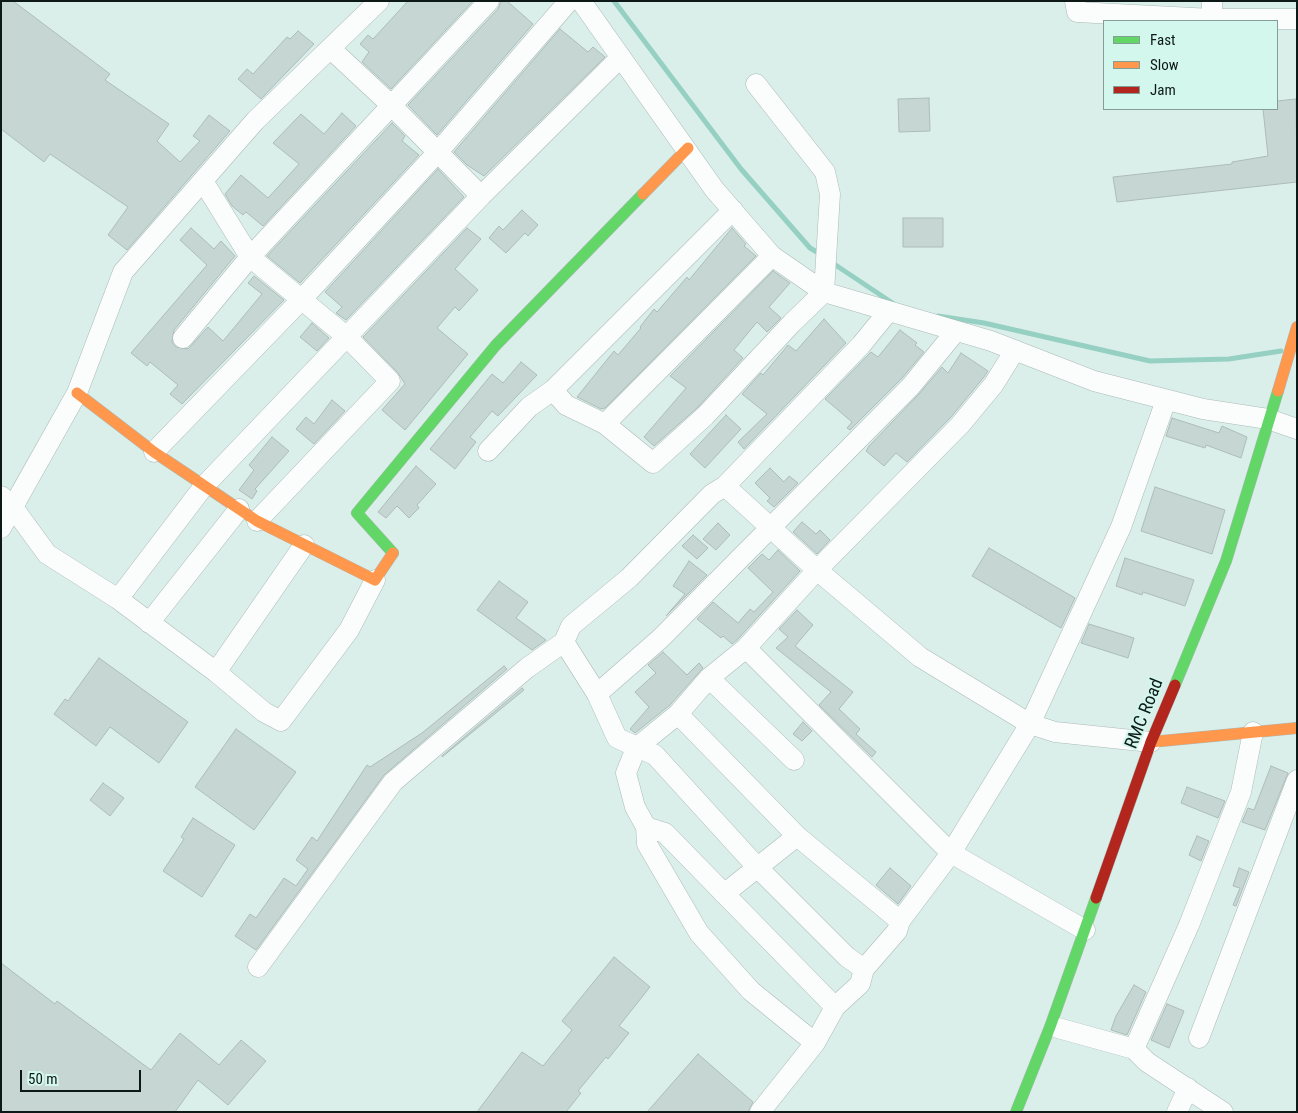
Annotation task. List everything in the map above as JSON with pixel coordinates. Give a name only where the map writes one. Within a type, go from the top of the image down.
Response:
[{"type":"street","points":[[1,528],[7,501],[77,393],[123,272],[256,121],[379,1]]},
{"type":"street","points":[[183,338],[250,257],[490,1]]},
{"type":"street","points":[[154,452],[301,300],[437,153],[569,1]]},
{"type":"street","points":[[581,1],[688,148],[714,189],[772,256],[824,292],[1015,350],[1094,381],[1202,410],[1284,425]]},
{"type":"street","points":[[1075,1],[1077,12],[1212,10],[1297,20]]},
{"type":"street","points":[[331,48],[391,105],[481,196]]},
{"type":"street","points":[[118,599],[204,486],[481,196],[621,57]]},
{"type":"street","points":[[553,390],[566,405],[605,424],[654,463],[705,416],[792,323],[824,292],[830,194],[825,172],[756,84]]},
{"type":"street","points":[[7,501],[47,554],[118,599],[216,672],[264,712],[282,721],[350,630],[375,580],[394,554],[357,513],[496,345],[688,148]]},
{"type":"street","points":[[203,181],[250,257],[347,337],[390,381],[257,521]]},
{"type":"street","points":[[488,451],[529,407],[553,390],[733,210]]},
{"type":"street","points":[[605,424],[772,256]]},
{"type":"street","points":[[258,967],[393,782],[527,668],[564,642],[571,626],[629,578],[712,494],[725,486],[861,345],[888,312]]},
{"type":"street","name":"RMC Road","points":[[1016,1112],[1226,561],[1284,425],[1286,360],[1297,327]]},
{"type":"street","points":[[597,694],[662,638],[769,528],[912,386],[956,331]]},
{"type":"street","points":[[815,1043],[751,991],[699,933],[647,844],[646,827],[635,807],[626,773],[636,748],[678,714],[709,678],[746,648],[817,570],[960,425],[994,384],[1015,350]]},
{"type":"street","points":[[77,393],[154,452],[257,521],[375,580]]},
{"type":"street","points":[[760,1112],[815,1043],[835,1007],[860,984],[864,969],[897,931],[900,921],[951,853],[1030,724],[1121,527],[1166,400]]},
{"type":"street","points":[[725,486],[769,528],[920,657],[1030,724],[1054,732],[1157,742],[1297,728]]},
{"type":"street","name":"RMC Road","points":[[1024,1112],[1058,1028],[1157,742],[1235,564],[1255,508]]},
{"type":"street","points":[[149,623],[239,509]]},
{"type":"street","points":[[216,672],[304,545]]},
{"type":"street","points":[[564,642],[597,694],[617,738],[655,755],[757,866],[847,957],[864,969]]},
{"type":"street","points":[[746,648],[951,853],[1084,930]]},
{"type":"street","points":[[709,678],[794,760]]},
{"type":"street","points":[[678,714],[797,836],[900,921]]},
{"type":"street","points":[[1134,1049],[1189,925],[1240,792],[1253,732]]},
{"type":"street","points":[[1199,1038],[1297,780]]},
{"type":"street","points":[[646,827],[665,833],[835,1007]]},
{"type":"street","points":[[724,894],[797,836]]},
{"type":"street","points":[[1058,1028],[1134,1049],[1147,1062],[1223,1112]]},
{"type":"street","points":[[1177,1112],[1188,1088]]},
{"type":"building","points":[[1,1],[13,1],[110,74],[105,80],[169,124],[157,141],[180,162],[200,141],[193,136],[209,115],[230,131],[127,250],[108,235],[128,207],[50,154],[44,162],[1,129]]},
{"type":"building","points":[[408,1],[473,1],[391,89],[362,62],[369,52],[360,44],[368,35],[373,39]]},
{"type":"building","points":[[501,1],[507,1],[533,24],[437,135],[408,105],[498,9]]},
{"type":"building","points":[[560,29],[588,52],[593,47],[605,57],[484,176],[467,165],[454,152]]},
{"type":"building","points":[[298,31],[314,44],[261,99],[238,79],[247,69],[253,74],[287,37],[290,39]]},
{"type":"building","points":[[929,98],[930,131],[899,132],[898,99]]},
{"type":"building","points":[[1296,99],[1297,182],[1117,202],[1113,177],[1232,164],[1232,162],[1268,156],[1263,110],[1278,110],[1278,101]]},
{"type":"building","points":[[342,113],[356,126],[263,226],[246,212],[243,215],[232,206],[225,194],[241,175],[268,198],[299,164],[273,143],[301,114],[324,134]]},
{"type":"building","points":[[392,123],[405,136],[402,141],[419,155],[300,283],[267,256]]},
{"type":"building","points":[[438,169],[464,197],[346,320],[336,313],[342,307],[325,292]]},
{"type":"building","points":[[522,210],[538,225],[528,236],[525,233],[506,253],[489,238],[499,226],[503,230]]},
{"type":"building","points":[[903,218],[943,218],[943,247],[903,247]]},
{"type":"building","points":[[191,228],[214,249],[221,241],[235,256],[174,330],[172,342],[176,347],[188,349],[208,327],[223,341],[262,294],[248,283],[254,276],[284,300],[182,404],[170,394],[178,385],[150,362],[147,366],[131,353],[207,265],[180,240]]},
{"type":"building","points":[[467,228],[481,239],[455,269],[478,290],[459,311],[455,307],[437,328],[468,354],[405,430],[382,410],[405,384],[398,373],[363,337]]},
{"type":"building","points":[[732,228],[746,244],[744,246],[756,256],[605,408],[601,409],[577,397],[614,351],[618,355],[654,309],[657,312],[687,277],[689,280]]},
{"type":"building","points":[[773,271],[790,283],[769,307],[781,318],[767,332],[757,322],[734,350],[743,358],[697,408],[654,446],[644,437],[686,388],[670,376]]},
{"type":"building","points":[[824,319],[846,343],[744,449],[738,442],[767,414],[742,394],[761,373],[763,375],[788,345],[796,351]]},
{"type":"building","points":[[312,323],[329,338],[317,351],[300,337]]},
{"type":"building","points":[[900,330],[917,343],[915,345],[924,352],[902,378],[850,430],[847,428],[852,422],[825,399],[871,352],[878,357]]},
{"type":"building","points":[[961,353],[988,371],[984,377],[951,417],[907,462],[896,453],[884,466],[866,451],[869,446],[942,367],[948,373]]},
{"type":"building","points":[[521,362],[537,375],[498,416],[492,411],[470,437],[476,442],[455,469],[430,449],[492,374],[503,383]]},
{"type":"building","points":[[332,400],[345,411],[314,444],[296,429],[306,417],[314,424]]},
{"type":"building","points":[[726,415],[741,429],[705,468],[690,454]]},
{"type":"building","points":[[1172,418],[1219,433],[1222,426],[1247,437],[1241,458],[1206,445],[1205,448],[1166,436]]},
{"type":"building","points":[[272,437],[289,451],[255,489],[257,491],[252,499],[239,490],[254,470],[249,465]]},
{"type":"building","points":[[416,466],[436,484],[417,505],[419,508],[409,518],[397,506],[386,518],[378,512]]},
{"type":"building","points":[[770,468],[784,482],[789,476],[798,483],[774,507],[767,501],[770,498],[755,483]]},
{"type":"building","points":[[1155,487],[1225,510],[1212,554],[1141,531]]},
{"type":"building","points":[[802,522],[816,534],[820,530],[830,540],[817,554],[793,532]]},
{"type":"building","points":[[718,523],[730,535],[716,550],[703,539]]},
{"type":"building","points":[[693,535],[708,548],[697,559],[682,546]]},
{"type":"building","points":[[989,548],[1075,598],[1061,628],[972,576]]},
{"type":"building","points":[[778,550],[800,571],[738,639],[732,644],[723,636],[721,638],[697,619],[713,602],[738,623],[750,609],[754,612],[773,592],[748,568],[762,554],[769,560]]},
{"type":"building","points":[[1125,558],[1194,580],[1185,606],[1143,592],[1142,595],[1116,586]]},
{"type":"building","points":[[689,561],[707,575],[666,616],[685,594],[673,586]]},
{"type":"building","points":[[499,581],[528,602],[516,618],[546,640],[532,650],[477,610]]},
{"type":"building","points":[[797,610],[813,625],[795,646],[853,692],[839,709],[860,729],[856,734],[876,752],[872,757],[819,705],[831,692],[776,648],[788,637],[779,629]]},
{"type":"building","points":[[1089,624],[1134,638],[1128,658],[1081,643]]},
{"type":"building","points":[[663,652],[687,675],[699,663],[703,668],[670,705],[635,733],[630,729],[649,707],[635,692],[656,673],[648,665]]},
{"type":"building","points":[[99,658],[188,722],[159,763],[110,727],[96,746],[54,714],[65,699],[68,701]]},
{"type":"building","points":[[504,666],[507,669],[384,775],[256,950],[235,936],[250,914],[256,918],[284,878],[296,886],[308,869],[296,860],[312,837],[317,841],[367,765],[370,767],[422,733]]},
{"type":"building","points":[[522,688],[524,690],[442,757],[442,756]]},
{"type":"building","points":[[803,722],[812,731],[802,741],[793,734]]},
{"type":"building","points":[[236,729],[296,772],[254,830],[195,787]]},
{"type":"building","points":[[1271,766],[1288,773],[1265,830],[1242,822],[1248,808],[1254,810]]},
{"type":"building","points":[[103,783],[124,798],[110,816],[90,800]]},
{"type":"building","points":[[1187,787],[1225,801],[1218,818],[1181,803]]},
{"type":"building","points":[[193,818],[235,845],[202,897],[163,871],[184,839],[181,837]]},
{"type":"building","points":[[1197,836],[1209,841],[1201,861],[1189,855]]},
{"type":"building","points":[[890,868],[911,886],[898,904],[876,885]]},
{"type":"building","points":[[1239,868],[1249,872],[1236,906],[1233,905],[1240,888],[1233,886]]},
{"type":"building","points":[[614,957],[650,987],[619,1026],[629,1033],[578,1091],[581,1093],[566,1112],[477,1112],[522,1052],[543,1066],[572,1030],[562,1021]]},
{"type":"building","points":[[1,963],[55,1004],[57,1001],[151,1070],[180,1033],[219,1065],[241,1040],[266,1061],[228,1105],[198,1080],[175,1112],[1,1112]]},
{"type":"building","points":[[1134,985],[1146,992],[1127,1035],[1111,1030],[1116,1016]]},
{"type":"building","points":[[1167,1004],[1184,1011],[1169,1048],[1151,1040]]},
{"type":"building","points":[[698,1054],[753,1102],[748,1112],[647,1112]]},
{"type":"waterway","points":[[614,1],[741,169],[810,248],[822,255]]},
{"type":"waterway","points":[[831,262],[894,304]]},
{"type":"waterway","points":[[938,316],[984,323],[1150,361],[1229,359],[1281,351]]},
{"type":"traffic: fast","points":[[393,553],[357,513],[496,345],[643,194]]},
{"type":"traffic: fast","points":[[1175,685],[1226,561],[1278,391]]},
{"type":"traffic: fast","points":[[1016,1112],[1050,1027],[1096,898]]},
{"type":"traffic: slow","points":[[643,194],[688,148]]},
{"type":"traffic: slow","points":[[1278,391],[1297,327]]},
{"type":"traffic: slow","points":[[77,393],[154,452],[257,521],[375,580],[393,553]]},
{"type":"traffic: slow","points":[[1151,742],[1297,728]]},
{"type":"traffic: jam","points":[[1096,898],[1151,742],[1175,685]]}]
